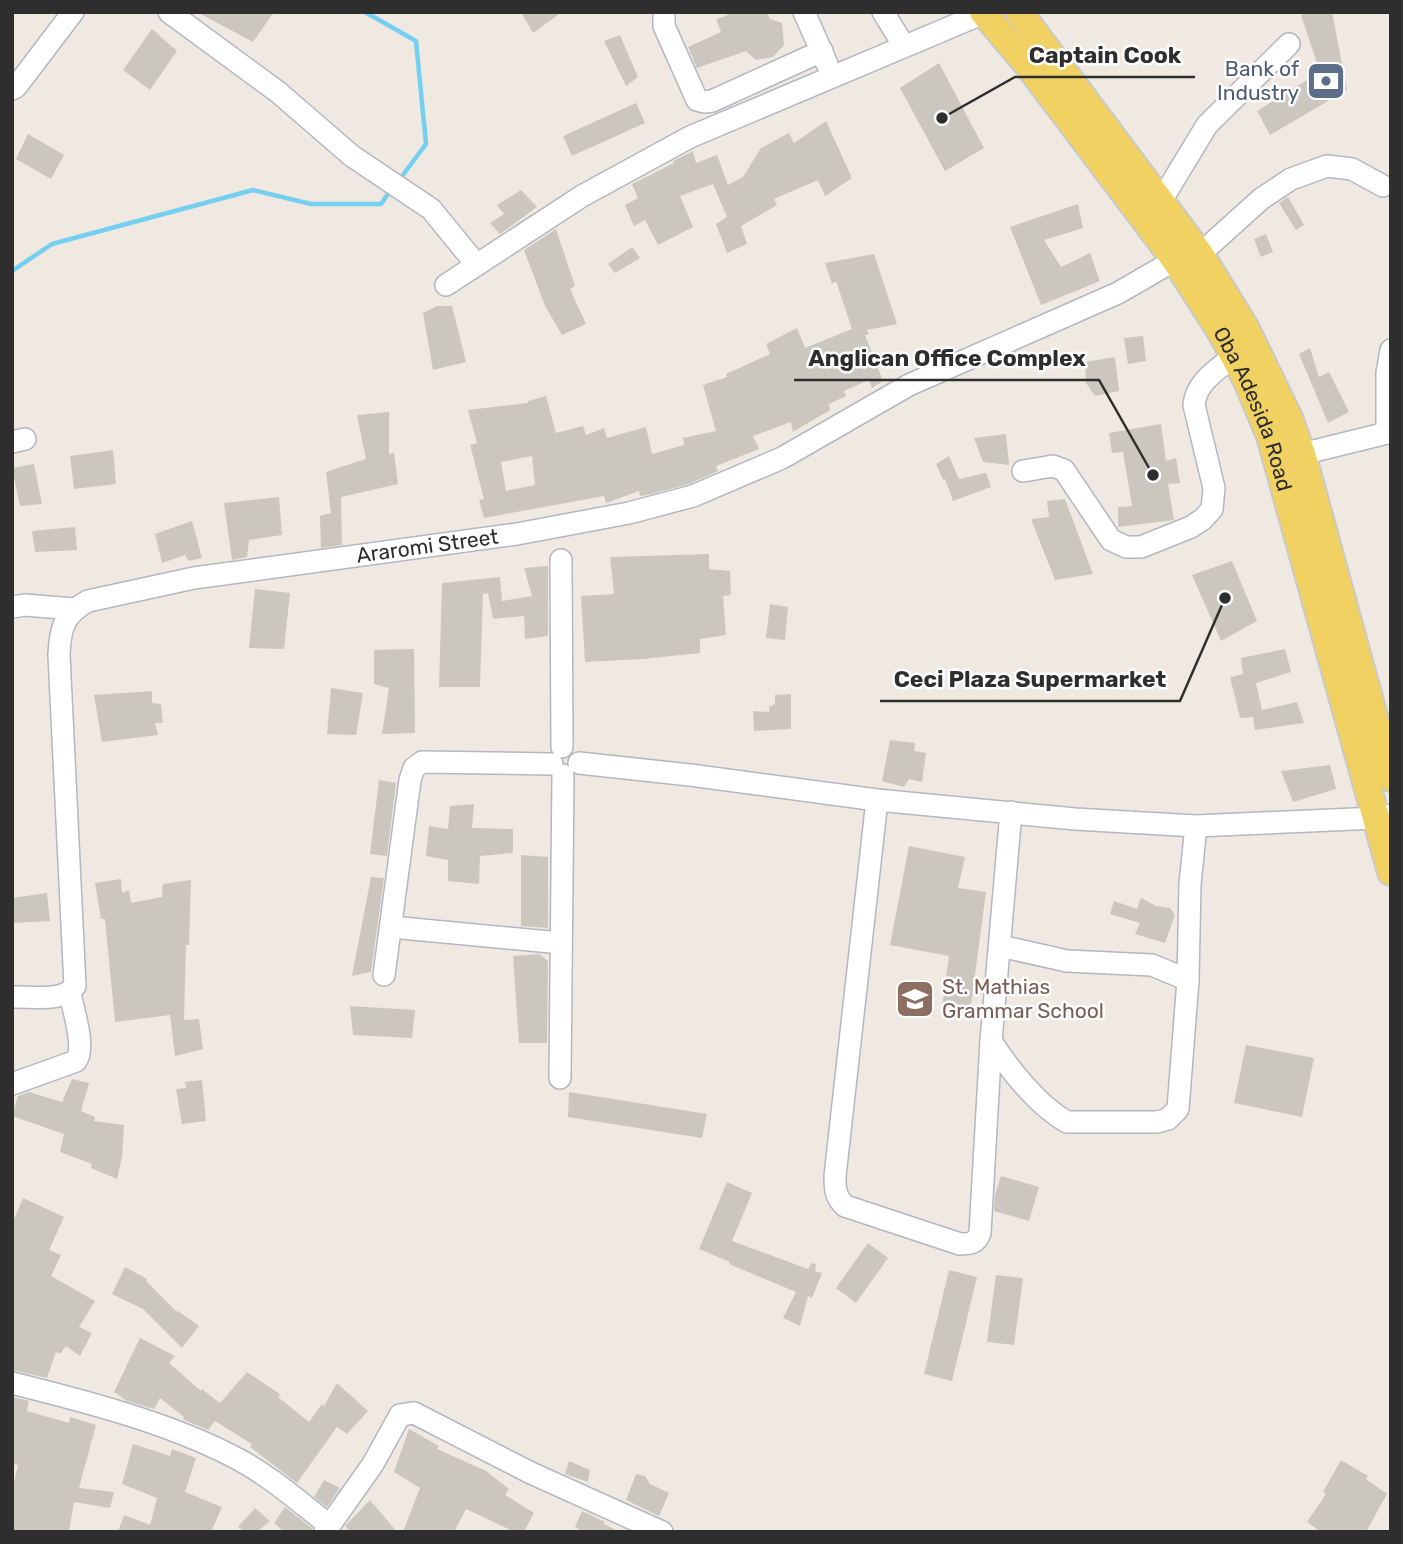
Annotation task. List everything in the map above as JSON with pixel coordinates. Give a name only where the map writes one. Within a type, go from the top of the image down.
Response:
[{"type":"main road","name":"Oba Adesida Road","points":[[1019,12],[1126,158],[1161,201],[1270,436],[1383,816],[1391,872]]},
{"type":"main road","name":"Oba Adesida Road","points":[[984,13],[1245,327],[1289,418],[1303,454],[1391,778]]},
{"type":"street","points":[[12,89],[73,12]]},
{"type":"street","points":[[169,12],[278,92],[352,156],[431,209],[477,264]]},
{"type":"street","points":[[664,12],[664,26],[697,100],[704,102],[712,101],[822,51]]},
{"type":"street","points":[[883,12],[904,46]]},
{"type":"street","points":[[805,13],[832,76]]},
{"type":"street","points":[[446,285],[582,195],[690,137],[984,13]]},
{"type":"street","points":[[1161,201],[1207,125],[1289,44]]},
{"type":"street","name":"Araromi Street","points":[[74,609],[88,601],[194,578],[516,534],[629,513],[693,496],[782,458],[909,385],[1118,293],[1187,257],[1261,199],[1292,179],[1327,166],[1352,169],[1383,186]]},
{"type":"street","points":[[1303,454],[1389,433],[1387,373],[1391,351]]},
{"type":"street","points":[[1023,471],[1053,466],[1065,470],[1111,540],[1126,547],[1142,547],[1191,527],[1203,520],[1212,509],[1214,488],[1194,405],[1195,395],[1208,377],[1234,356]]},
{"type":"street","points":[[560,1078],[564,762],[561,560]]},
{"type":"street","points":[[12,607],[25,605],[74,609],[60,635],[59,654],[75,986],[70,993],[62,996],[12,997]]},
{"type":"street","points":[[384,975],[410,780],[418,764],[422,762],[564,762],[690,775],[877,800],[1075,819],[1196,826],[1383,816]]},
{"type":"street","points":[[877,800],[835,1192],[845,1206],[960,1244],[970,1244],[977,1240],[980,1233],[991,1041],[1010,812]]},
{"type":"street","points":[[991,1041],[1007,1066],[1056,1116],[1067,1122],[1157,1122],[1168,1119],[1178,1109],[1188,979],[1190,884],[1196,826]]},
{"type":"street","points":[[391,927],[561,943]]},
{"type":"street","points":[[1000,946],[1067,961],[1152,965],[1188,979]]},
{"type":"street","points":[[1152,965],[1189,950]]},
{"type":"street","points":[[12,1084],[76,1061],[81,1047],[70,993]]},
{"type":"street","points":[[12,1383],[97,1405],[232,1456],[267,1476],[327,1528],[373,1464],[400,1415],[407,1412],[414,1413],[531,1473],[662,1532]]},
{"type":"building","points":[[197,12],[274,12],[253,42]]},
{"type":"building","points":[[521,12],[562,12],[533,33]]},
{"type":"building","points":[[727,12],[767,12],[770,19],[782,23],[784,45],[773,57],[756,60],[746,51],[697,68],[688,47],[721,32],[716,19],[728,15]]},
{"type":"building","name":"Bank of Industry","points":[[1332,12],[1347,90],[1270,135],[1257,111],[1320,72],[1301,15]]},
{"type":"building","points":[[152,29],[177,51],[150,90],[123,70]]},
{"type":"building","points":[[620,35],[638,77],[626,86],[604,41]]},
{"type":"building","points":[[939,63],[984,148],[945,171],[900,88]]},
{"type":"building","points":[[636,103],[645,123],[572,156],[563,136]]},
{"type":"building","points":[[826,121],[852,178],[825,196],[818,180],[774,199],[777,205],[741,226],[747,244],[727,253],[716,224],[727,217],[713,184],[680,196],[693,227],[658,245],[645,220],[634,226],[625,205],[638,198],[632,184],[674,163],[673,161],[693,151],[696,163],[717,155],[728,185],[743,177],[761,148],[789,133],[794,143]]},
{"type":"building","points":[[28,134],[64,155],[51,179],[16,159]]},
{"type":"building","points":[[521,190],[537,207],[500,234],[490,223],[504,214],[497,205]]},
{"type":"building","points":[[1288,197],[1304,225],[1296,230],[1279,203]]},
{"type":"building","points":[[1078,204],[1083,228],[1044,240],[1061,267],[1090,253],[1100,281],[1041,305],[1010,227]]},
{"type":"building","points":[[556,229],[575,286],[570,289],[586,324],[562,335],[545,306],[524,250]]},
{"type":"building","points":[[1266,234],[1273,252],[1261,257],[1254,239]]},
{"type":"building","points":[[632,247],[640,258],[615,273],[608,264]]},
{"type":"building","points":[[874,254],[897,324],[867,330],[869,334],[865,335],[883,381],[872,388],[869,380],[844,391],[846,396],[829,404],[830,410],[793,432],[791,422],[753,436],[759,449],[716,466],[718,471],[689,484],[640,496],[639,491],[606,503],[604,496],[484,518],[479,500],[484,499],[470,445],[477,443],[468,410],[528,403],[546,396],[556,433],[583,426],[586,435],[604,428],[607,438],[646,427],[652,454],[684,445],[683,438],[716,431],[703,385],[727,377],[726,374],[770,354],[766,344],[797,328],[805,348],[852,329],[836,281],[832,284],[825,263]],"holes":[[[532,456],[535,485],[506,491],[501,462]]]},
{"type":"building","points":[[437,306],[452,306],[466,362],[433,370],[423,313]]},
{"type":"building","points":[[1143,336],[1146,361],[1128,364],[1124,338]]},
{"type":"building","points":[[1310,348],[1319,377],[1329,372],[1349,412],[1328,423],[1299,354]]},
{"type":"building","points":[[1115,357],[1119,391],[1095,396],[1086,383],[1085,362]]},
{"type":"building","points":[[389,412],[389,454],[394,453],[398,484],[341,497],[342,545],[321,548],[320,516],[331,513],[326,472],[366,459],[357,415]]},
{"type":"building","points":[[1161,424],[1166,461],[1176,458],[1180,483],[1168,484],[1174,520],[1118,527],[1118,507],[1132,506],[1123,452],[1112,453],[1109,433]]},
{"type":"building","points":[[1006,434],[1009,465],[983,462],[974,438]]},
{"type":"building","points":[[113,450],[116,484],[74,489],[70,456]]},
{"type":"building","points":[[949,456],[959,479],[986,473],[991,487],[953,501],[936,464]]},
{"type":"building","points":[[34,464],[42,504],[20,506],[12,468]]},
{"type":"building","points":[[279,497],[282,535],[249,540],[247,557],[232,560],[224,503]]},
{"type":"building","points":[[1065,499],[1093,574],[1055,580],[1031,519],[1049,517],[1047,501]]},
{"type":"building","points":[[192,521],[202,558],[189,561],[185,555],[162,563],[155,534]]},
{"type":"building","points":[[75,527],[77,550],[35,552],[32,531]]},
{"type":"building","points":[[709,554],[709,569],[730,571],[731,595],[723,596],[726,635],[700,639],[700,653],[585,662],[581,596],[614,594],[610,557]]},
{"type":"building","points":[[1232,561],[1257,621],[1221,641],[1192,575]]},
{"type":"building","points":[[548,566],[548,636],[525,639],[524,616],[493,619],[488,593],[483,594],[480,687],[439,687],[442,583],[500,577],[502,601],[532,596],[524,568]]},
{"type":"building","points":[[255,589],[290,593],[284,649],[249,648]]},
{"type":"building","points":[[770,604],[788,607],[785,640],[766,638]]},
{"type":"building","points":[[414,649],[415,733],[382,734],[389,688],[374,684],[374,650]]},
{"type":"building","points":[[1285,649],[1291,672],[1256,683],[1262,710],[1297,702],[1304,723],[1255,730],[1253,717],[1240,718],[1230,677],[1243,674],[1241,658]]},
{"type":"building","points":[[331,688],[363,693],[356,735],[327,734]]},
{"type":"building","points":[[152,691],[152,703],[161,704],[163,723],[155,723],[158,735],[102,742],[94,695]]},
{"type":"building","points":[[791,694],[791,729],[754,731],[753,711],[769,712],[769,707],[775,704],[775,695]]},
{"type":"building","points":[[890,740],[915,743],[914,751],[926,753],[922,782],[909,779],[904,787],[882,781]]},
{"type":"building","points":[[1330,765],[1336,789],[1293,802],[1281,771]]},
{"type":"building","points":[[379,780],[396,783],[387,856],[370,854]]},
{"type":"building","points":[[474,804],[472,828],[513,829],[513,853],[480,856],[479,884],[448,881],[448,860],[426,856],[429,826],[448,829],[450,806]]},
{"type":"building","points":[[909,846],[965,857],[958,888],[986,892],[970,1012],[942,1008],[949,956],[890,945]]},
{"type":"building","points":[[521,855],[548,857],[548,928],[521,926]]},
{"type":"building","points":[[371,877],[384,878],[371,972],[352,976]]},
{"type":"building","points":[[121,879],[122,893],[129,890],[131,903],[162,897],[163,884],[191,880],[184,1020],[199,1019],[203,1049],[175,1056],[170,1015],[115,1022],[105,919],[101,919],[95,883]]},
{"type":"building","points":[[47,893],[50,921],[12,923],[12,898]]},
{"type":"building","points":[[1141,898],[1156,906],[1170,908],[1175,915],[1165,943],[1135,934],[1140,923],[1110,914],[1114,901],[1137,909]]},
{"type":"building","points":[[539,954],[548,961],[547,1043],[519,1043],[513,956]]},
{"type":"building","points":[[350,1006],[415,1010],[412,1038],[353,1035]]},
{"type":"building","points":[[1246,1045],[1314,1058],[1302,1117],[1234,1103]]},
{"type":"building","points":[[72,1079],[89,1083],[81,1111],[95,1117],[94,1121],[124,1125],[122,1157],[117,1179],[91,1168],[92,1164],[60,1152],[64,1134],[12,1116],[18,1096],[29,1092],[62,1102]]},
{"type":"building","points":[[202,1080],[206,1121],[182,1124],[176,1089],[186,1088],[185,1082]]},
{"type":"building","points":[[569,1092],[707,1114],[702,1138],[568,1117]]},
{"type":"building","points":[[1001,1176],[1039,1187],[1029,1221],[994,1211],[995,1195]]},
{"type":"building","points":[[727,1182],[752,1193],[732,1241],[808,1269],[812,1263],[816,1264],[815,1271],[822,1273],[812,1298],[808,1296],[800,1326],[783,1318],[796,1292],[699,1249]]},
{"type":"building","points":[[23,1198],[64,1217],[49,1250],[61,1255],[51,1276],[95,1301],[79,1327],[92,1333],[80,1356],[66,1346],[60,1354],[56,1352],[47,1378],[12,1370],[12,1224]]},
{"type":"building","points":[[868,1243],[888,1258],[856,1303],[836,1288]]},
{"type":"building","points":[[125,1267],[147,1279],[177,1312],[199,1326],[182,1348],[143,1309],[112,1294]]},
{"type":"building","points":[[949,1270],[977,1277],[952,1381],[924,1374]]},
{"type":"building","points":[[996,1275],[1023,1278],[1014,1345],[987,1342]]},
{"type":"building","points":[[140,1338],[175,1356],[169,1363],[201,1391],[202,1389],[220,1403],[247,1372],[280,1394],[278,1397],[309,1422],[322,1404],[324,1406],[337,1383],[368,1411],[347,1434],[337,1427],[297,1483],[250,1447],[252,1444],[215,1421],[208,1430],[183,1419],[184,1417],[160,1398],[154,1409],[127,1401],[114,1392]]},
{"type":"building","points":[[12,1397],[29,1401],[27,1411],[69,1423],[70,1417],[96,1425],[79,1488],[114,1492],[110,1508],[74,1502],[69,1532],[12,1532],[12,1491],[18,1465],[12,1464]]},
{"type":"building","points":[[409,1429],[439,1446],[437,1449],[486,1471],[509,1489],[505,1495],[534,1513],[524,1532],[515,1532],[466,1509],[454,1532],[403,1532],[420,1488],[394,1472]]},
{"type":"building","points":[[133,1444],[170,1456],[172,1449],[196,1458],[185,1492],[222,1507],[211,1532],[118,1532],[124,1515],[150,1525],[157,1498],[122,1484]]},
{"type":"building","points":[[1341,1460],[1368,1476],[1366,1479],[1387,1494],[1366,1532],[1321,1532],[1307,1522],[1326,1494],[1323,1492]]},
{"type":"building","points":[[569,1461],[590,1470],[588,1482],[565,1474]]},
{"type":"building","points":[[636,1474],[645,1476],[650,1484],[669,1493],[659,1516],[626,1500]]},
{"type":"building","points":[[324,1480],[340,1488],[327,1507],[314,1497]]},
{"type":"building","points":[[370,1500],[397,1532],[351,1532],[345,1526]]},
{"type":"building","points":[[285,1507],[313,1529],[312,1532],[284,1532],[274,1523]]},
{"type":"building","points":[[255,1508],[270,1521],[257,1532],[246,1532],[238,1527]]},
{"type":"building","points":[[582,1511],[620,1532],[584,1532],[575,1527]]},
{"type":"waterway","points":[[365,12],[416,41],[426,144],[400,179]]},
{"type":"waterway","points":[[12,271],[52,244],[253,190],[311,204],[381,204],[392,188]]},
{"type":"place","name":"Bank of Industry","points":[[1326,81]]},
{"type":"place","name":"Captain Cook","points":[[942,118]]},
{"type":"place","name":"Anglican Office Complex","points":[[1153,475]]},
{"type":"place","name":"Ceci Plaza Supermarket","points":[[1225,598]]},
{"type":"place","name":"St. Mathias Grammar School","points":[[915,999]]}]
